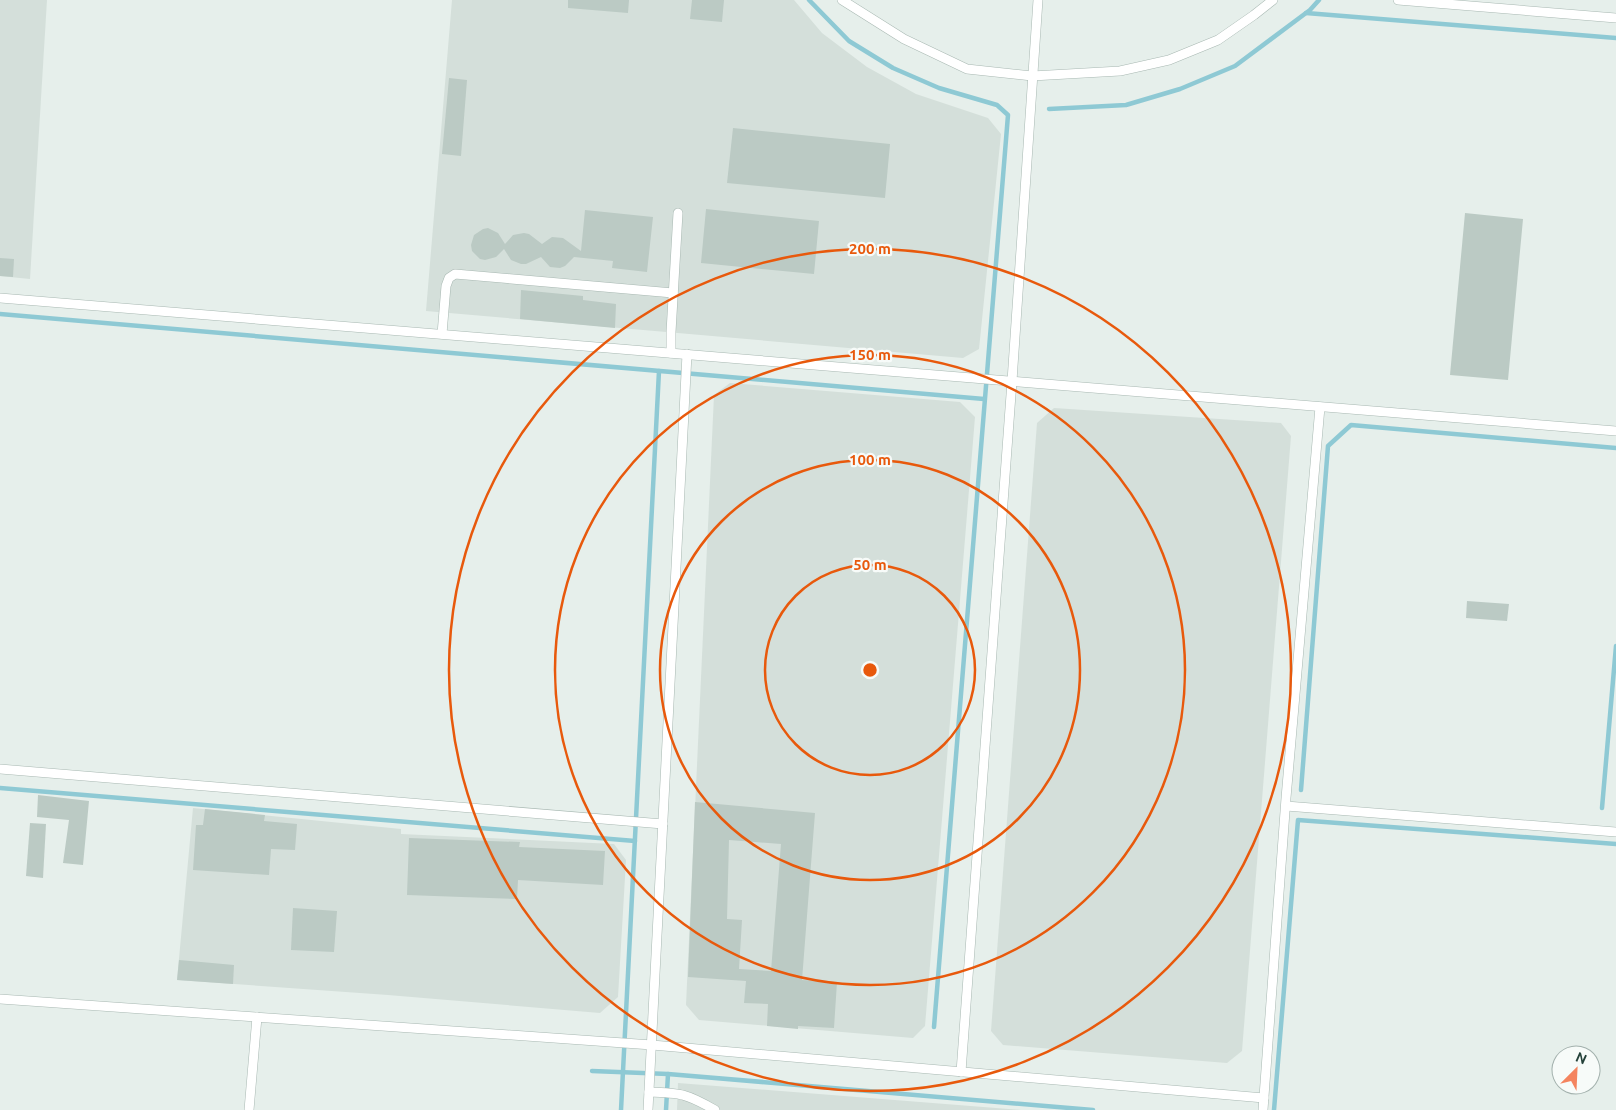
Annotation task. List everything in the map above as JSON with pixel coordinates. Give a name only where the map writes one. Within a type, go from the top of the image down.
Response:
[{"type":"lane","points":[[842,0],[904,39],[968,69],[1032,76],[1120,71],[1169,60],[1218,40],[1254,16],[1273,0]]},
{"type":"lane","points":[[961,1072],[1038,0]]},
{"type":"lane","points":[[1398,0],[1616,18]]},
{"type":"lane","points":[[671,353],[678,213]]},
{"type":"lane","points":[[442,334],[446,286],[449,278],[456,274],[673,293]]},
{"type":"lane","points":[[0,298],[1616,431]]},
{"type":"lane","points":[[648,1110],[687,354]]},
{"type":"lane","points":[[1264,1110],[1286,806],[1320,406]]},
{"type":"lane","points":[[0,769],[663,824]]},
{"type":"lane","points":[[1286,806],[1616,832]]},
{"type":"lane","points":[[0,999],[652,1044],[1264,1098]]},
{"type":"lane","points":[[249,1110],[257,1017]]},
{"type":"lane","points":[[649,1092],[678,1093],[692,1096],[715,1110]]},
{"type":"shaded area","points":[[0,0],[47,0],[30,279],[0,276]]},
{"type":"shaded area","points":[[452,0],[794,0],[822,33],[867,67],[916,94],[988,118],[1001,134],[979,349],[963,358],[426,311]]},
{"type":"shaded area","points":[[730,383],[960,402],[975,417],[925,1026],[913,1038],[699,1020],[686,1005],[714,395]]},
{"type":"shaded area","points":[[1054,408],[1281,423],[1291,436],[1242,1051],[1227,1063],[1003,1045],[991,1031],[1037,423]]},
{"type":"shaded area","points":[[193,808],[401,829],[401,834],[614,844],[626,860],[618,997],[600,1013],[177,980]]},
{"type":"shaded area","points":[[678,1083],[1021,1110],[677,1110]]},
{"type":"building","points":[[568,0],[629,0],[628,13],[568,8]]},
{"type":"building","points":[[692,0],[724,0],[722,22],[690,19]]},
{"type":"building","points":[[449,78],[467,80],[461,156],[442,154]]},
{"type":"building","points":[[733,128],[890,144],[885,198],[727,183]]},
{"type":"building","points":[[706,209],[819,221],[814,274],[701,263]]},
{"type":"building","points":[[585,210],[653,217],[647,272],[612,268],[613,261],[574,257],[565,266],[560,268],[550,267],[541,257],[526,264],[521,264],[511,260],[504,249],[496,257],[485,260],[480,259],[472,251],[471,245],[474,235],[488,228],[498,233],[505,244],[513,235],[524,233],[529,234],[542,244],[552,237],[563,238],[581,251]]},
{"type":"building","points":[[1465,213],[1523,219],[1508,380],[1450,375]]},
{"type":"building","points":[[0,258],[14,259],[13,277],[0,276]]},
{"type":"building","points":[[521,290],[583,296],[583,300],[616,304],[615,328],[520,319]]},
{"type":"building","points":[[1467,601],[1509,604],[1507,621],[1466,618]]},
{"type":"building","points":[[38,795],[89,801],[83,865],[63,863],[69,820],[37,817]]},
{"type":"building","points":[[695,802],[815,813],[802,980],[837,982],[834,1028],[798,1026],[798,1029],[767,1026],[768,1004],[744,1003],[746,981],[688,977]],"holes":[[[729,840],[781,844],[771,971],[739,969],[742,920],[727,919]]]},
{"type":"building","points":[[205,809],[265,815],[264,821],[297,824],[295,850],[271,849],[269,875],[193,870],[196,825],[203,825]]},
{"type":"building","points":[[30,823],[46,824],[43,878],[26,876]]},
{"type":"building","points":[[409,838],[520,842],[519,847],[605,851],[603,885],[518,880],[517,899],[407,895]]},
{"type":"building","points":[[293,908],[337,911],[334,952],[291,950]]},
{"type":"building","points":[[179,960],[234,965],[233,984],[177,980]]},
{"type":"waterway","points":[[809,0],[849,41],[893,68],[939,88],[997,105],[1008,115],[934,1027]]},
{"type":"waterway","points":[[1049,109],[1126,105],[1180,89],[1235,66],[1310,10],[1319,0]]},
{"type":"waterway","points":[[1306,13],[1616,38]]},
{"type":"waterway","points":[[0,314],[984,399]]},
{"type":"waterway","points":[[621,1110],[659,371]]},
{"type":"waterway","points":[[1301,790],[1328,446],[1351,425],[1616,448]]},
{"type":"waterway","points":[[1602,808],[1616,646]]},
{"type":"waterway","points":[[0,788],[635,841]]},
{"type":"waterway","points":[[1274,1110],[1298,820],[1616,844]]},
{"type":"waterway","points":[[592,1071],[668,1074],[1093,1110]]},
{"type":"waterway","points":[[666,1110],[668,1074]]}]
